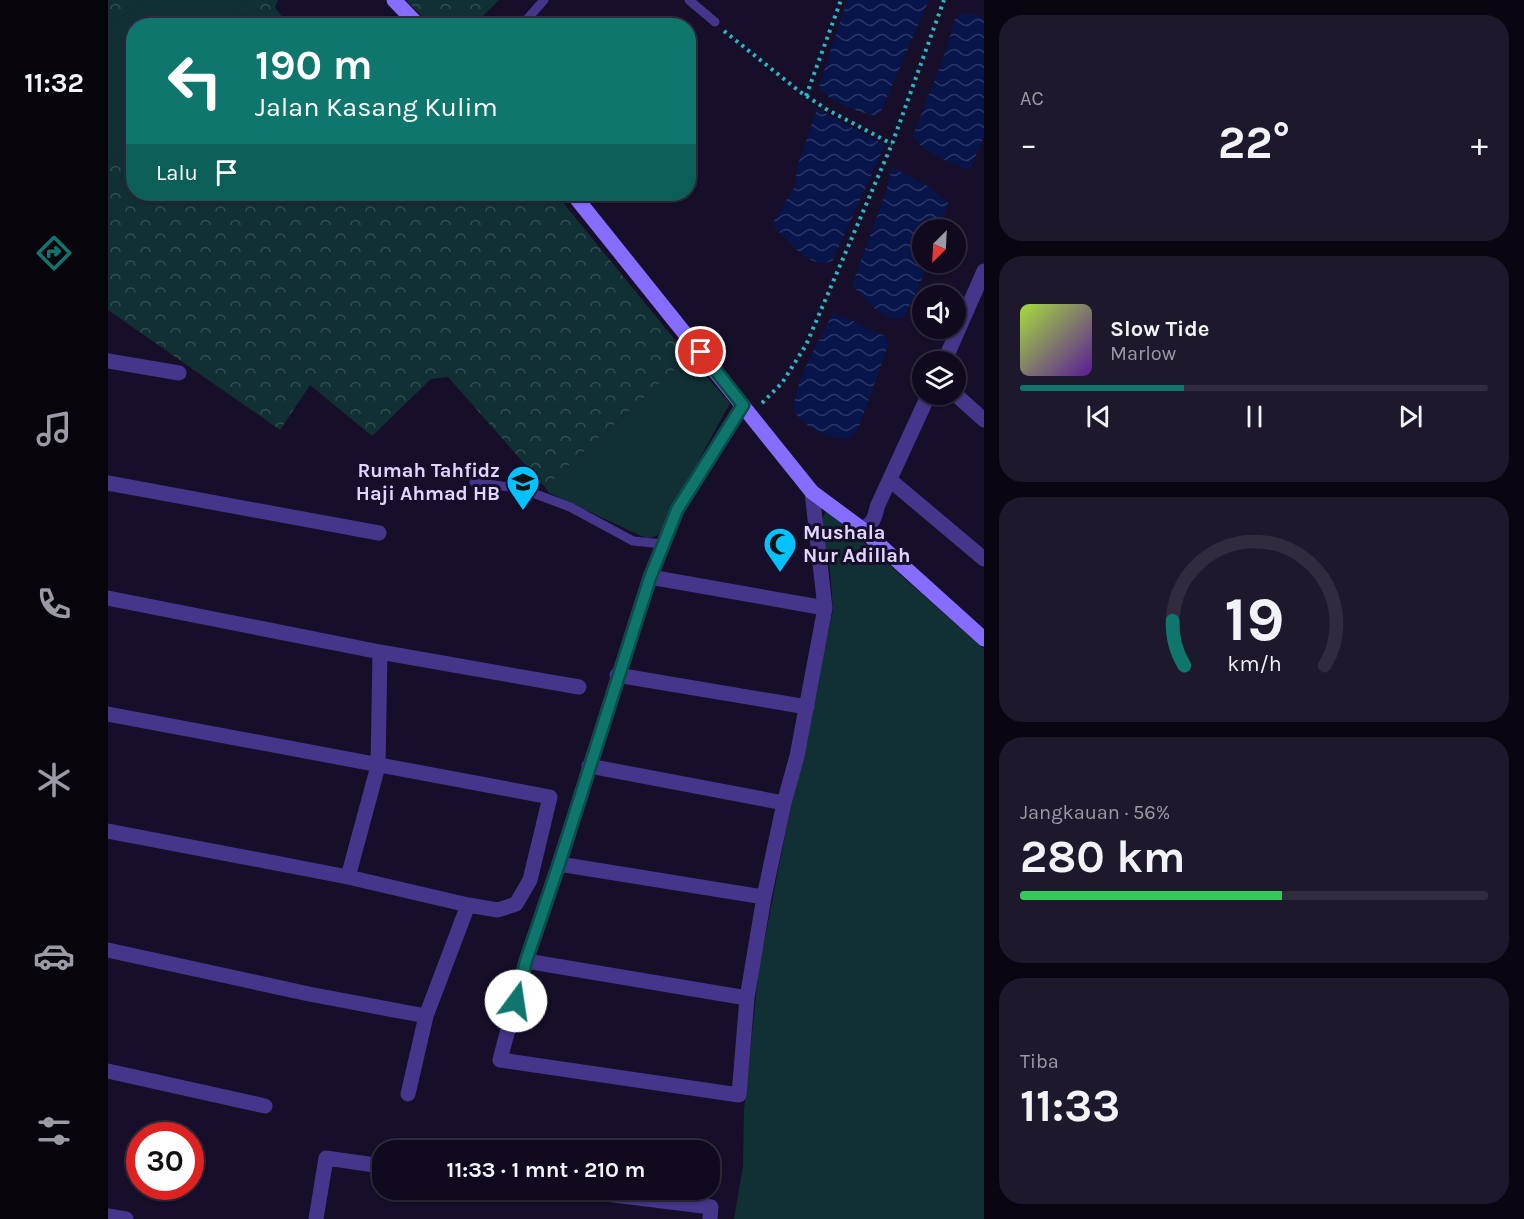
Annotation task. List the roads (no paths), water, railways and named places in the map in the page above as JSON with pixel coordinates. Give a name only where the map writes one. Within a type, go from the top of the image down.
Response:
[{"type":"street","points":[[394,0],[411,18]]},
{"type":"street","points":[[579,201],[812,492],[862,529],[984,639]]},
{"type":"street","points":[[949,351],[983,276]]},
{"type":"street","points":[[108,361],[179,373]]},
{"type":"street","points":[[966,404],[984,420]]},
{"type":"street","points":[[862,529],[870,525],[874,519],[877,507],[924,405]]},
{"type":"street","points":[[747,410],[677,510],[650,578],[526,961],[500,1060],[739,1095],[747,998],[764,897],[784,803],[797,756],[825,608],[812,492]]},
{"type":"street","points":[[890,480],[984,560]]},
{"type":"street","points":[[108,483],[379,533]]},
{"type":"street","points":[[650,578],[825,608]]},
{"type":"street","points":[[108,598],[380,652],[579,687]]},
{"type":"street","points":[[348,877],[378,766],[380,652]]},
{"type":"street","points":[[617,675],[807,707]]},
{"type":"street","points":[[108,714],[550,797],[530,880],[516,904],[498,910],[348,877],[108,831]]},
{"type":"street","points":[[589,766],[784,803]]},
{"type":"street","points":[[559,864],[764,897]]},
{"type":"street","points":[[408,1094],[426,1016],[468,905]]},
{"type":"street","points":[[108,950],[309,994],[426,1016]]},
{"type":"street","points":[[526,961],[747,998]]},
{"type":"street","points":[[108,1071],[265,1106]]},
{"type":"street","points":[[316,1219],[326,1158],[372,1165]]},
{"type":"street","points":[[654,1200],[711,1207],[710,1219]]},
{"type":"street","points":[[108,1216],[126,1219]]},
{"type":"lane","points":[[528,18],[544,0]]},
{"type":"lane","points":[[689,0],[715,22]]},
{"type":"lane","points":[[474,482],[522,489],[570,507],[633,540],[663,544]]},
{"type":"water","points":[[847,0],[929,0],[881,111],[876,116],[837,102],[819,87]]},
{"type":"water","points":[[960,14],[972,14],[984,18],[984,136],[970,170],[930,152],[917,142],[913,135],[943,59],[955,19]]},
{"type":"water","points":[[817,109],[885,145],[833,260],[825,263],[802,254],[776,229],[773,223],[795,186],[797,167]]},
{"type":"water","points":[[892,167],[928,186],[948,203],[943,219],[912,219],[912,273],[924,273],[919,285],[912,285],[912,301],[903,318],[895,319],[874,308],[852,285],[886,192]]},
{"type":"water","points":[[833,313],[885,336],[889,343],[858,429],[850,438],[835,437],[819,432],[801,420],[795,411],[794,402],[802,377]]},
{"type":"place","name":"Rumah Tahfidz Haji Ahmad HB","points":[[523,511]]},
{"type":"place","name":"Mushala Nur Adillah","points":[[780,573]]}]
